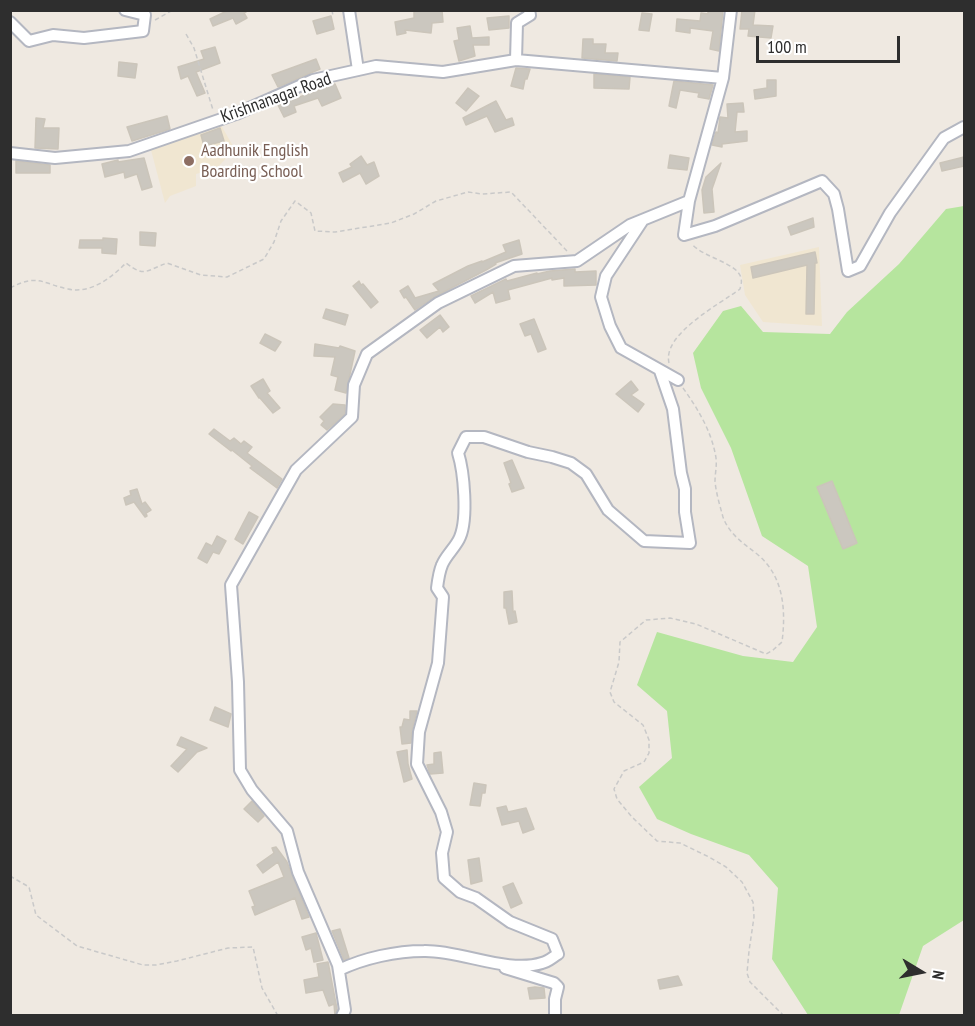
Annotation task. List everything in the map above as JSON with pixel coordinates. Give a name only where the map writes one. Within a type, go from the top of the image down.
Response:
[{"type":"street","points":[[10,22],[29,41],[53,35],[84,38],[143,31],[145,15],[125,10]]},
{"type":"street","points":[[349,10],[358,70]]},
{"type":"street","points":[[516,60],[517,23],[530,15],[529,10]]},
{"type":"street","points":[[732,10],[723,78],[689,201],[684,235],[715,226],[822,181],[834,194],[849,271],[860,266],[890,213],[944,138],[964,127]]},
{"type":"street","name":"Krishnanagar Road","points":[[10,153],[54,158],[129,151],[236,114],[313,80],[376,66],[443,72],[516,60],[723,78]]},
{"type":"street","points":[[342,1016],[345,1010],[339,970],[298,872],[286,831],[252,790],[240,770],[238,682],[231,585],[296,471],[352,417],[354,385],[367,354],[438,303],[514,266],[577,261],[630,225],[689,201]]},
{"type":"street","points":[[643,219],[606,276],[601,297],[610,326],[621,348],[678,380]]},
{"type":"street","points":[[339,970],[377,957],[424,951],[524,966],[544,963],[558,954],[552,939],[510,922],[476,898],[460,892],[444,878],[442,853],[447,832],[438,804],[417,764],[419,732],[438,663],[443,597],[437,588],[439,577],[442,564],[460,537],[464,523],[462,465],[458,453],[466,437],[484,437],[571,464],[586,474],[608,510],[644,541],[690,543],[685,512],[685,489],[673,409],[660,371]]},
{"type":"street","points":[[491,962],[554,983],[558,987],[555,1016]]},
{"type":"path","points":[[144,25],[173,10]]},
{"type":"path","points":[[332,10],[333,16]]},
{"type":"path","points":[[186,34],[194,48],[216,120]]},
{"type":"path","points":[[10,288],[38,279],[70,290],[94,287],[113,276],[126,263],[137,272],[147,273],[167,263],[201,275],[227,277],[264,259],[281,221],[295,201],[311,213],[315,231],[335,232],[391,224],[436,201],[468,192],[483,194],[511,192],[577,261]]},
{"type":"path","points":[[684,235],[695,248],[728,265],[741,278],[740,289],[676,336],[667,355],[670,369],[699,413],[714,446],[715,482],[723,518],[728,529],[769,565],[776,576],[783,605],[782,642],[766,654],[696,624],[670,618],[646,620],[620,642],[619,662],[610,692],[614,702],[643,725],[649,740],[648,753],[644,762],[624,771],[614,789],[617,799],[657,841],[680,843],[726,867],[742,882],[753,902],[754,918],[748,951],[747,974],[750,982],[784,1016]]},
{"type":"path","points":[[10,876],[29,887],[36,915],[77,946],[143,965],[177,961],[228,948],[253,947],[262,988],[278,1016]]},
{"type":"shaded area","name":"Aadhunik English Boarding School","points":[[221,125],[233,146],[230,154],[217,168],[196,174],[196,186],[170,196],[165,203],[151,150]]},
{"type":"shaded area","points":[[819,247],[822,326],[763,322],[745,295],[740,265]]},
{"type":"green space","points":[[964,206],[964,920],[923,946],[899,1015],[808,1015],[772,959],[778,888],[749,855],[657,819],[639,787],[672,758],[667,711],[637,685],[657,632],[743,656],[793,662],[817,627],[808,566],[762,536],[731,448],[701,388],[693,353],[723,311],[741,306],[763,332],[830,334],[847,312],[899,264],[946,209]]},
{"type":"building","points":[[229,10],[249,10],[244,13],[247,18],[236,24],[233,18],[213,26],[210,19]]},
{"type":"building","points":[[414,10],[442,10],[443,22],[432,23],[431,33],[405,30],[406,33],[397,35],[395,22],[414,18]]},
{"type":"building","points":[[708,10],[723,10],[719,51],[710,49],[713,31],[690,28],[690,33],[676,31],[677,19],[700,21],[701,13],[708,14]]},
{"type":"building","points":[[742,10],[755,10],[753,25],[773,26],[771,38],[748,36],[749,29],[740,29]]},
{"type":"building","points":[[642,13],[652,14],[649,31],[639,30]]},
{"type":"building","points":[[331,16],[334,29],[317,34],[313,21]]},
{"type":"building","points":[[509,16],[509,28],[489,30],[487,18]]},
{"type":"building","points":[[470,26],[472,38],[489,37],[489,45],[473,45],[475,56],[459,61],[454,41],[459,40],[457,28]]},
{"type":"building","points":[[583,39],[593,39],[593,44],[606,44],[605,53],[618,53],[617,61],[582,58]]},
{"type":"building","points":[[215,47],[220,63],[196,72],[205,93],[197,96],[188,76],[181,79],[178,67],[204,59],[201,51]]},
{"type":"building","points":[[316,59],[320,69],[278,87],[272,75]]},
{"type":"building","points":[[119,62],[137,64],[135,78],[118,76]]},
{"type":"building","points":[[516,68],[530,69],[523,89],[511,86]]},
{"type":"building","points":[[594,74],[630,77],[629,89],[594,88]]},
{"type":"building","points":[[767,80],[776,80],[776,96],[755,99],[754,90],[767,88]]},
{"type":"building","points":[[674,81],[713,85],[709,99],[698,97],[699,93],[680,90],[676,108],[669,106]]},
{"type":"building","points":[[335,84],[341,98],[322,106],[318,98],[294,106],[296,112],[284,117],[278,105]]},
{"type":"building","points":[[468,88],[479,96],[466,111],[456,103]]},
{"type":"building","points":[[496,101],[506,120],[512,118],[514,125],[495,132],[487,116],[466,125],[463,118]]},
{"type":"building","points":[[743,103],[744,112],[737,112],[735,132],[747,131],[747,141],[722,144],[722,147],[712,145],[716,132],[718,133],[720,117],[728,118],[727,104]]},
{"type":"building","points":[[167,116],[170,129],[132,141],[127,127]]},
{"type":"building","points":[[36,118],[45,119],[43,128],[59,128],[58,149],[35,148]]},
{"type":"building","points":[[220,128],[224,141],[204,146],[201,135]]},
{"type":"building","points":[[670,155],[689,158],[687,170],[668,168]]},
{"type":"building","points":[[361,156],[367,165],[374,162],[379,176],[366,184],[360,173],[343,182],[339,173],[352,167],[350,164]]},
{"type":"building","points":[[964,157],[964,166],[942,171],[940,163]]},
{"type":"building","points":[[144,158],[152,187],[142,190],[137,174],[125,178],[124,172],[105,177],[102,164]]},
{"type":"building","points":[[16,161],[50,165],[50,173],[16,173]]},
{"type":"building","points":[[721,163],[712,189],[714,212],[704,213],[702,190],[706,177]]},
{"type":"building","points":[[813,218],[814,227],[791,235],[788,227]]},
{"type":"building","points":[[140,232],[156,233],[155,246],[140,245]]},
{"type":"building","points":[[103,238],[117,239],[116,254],[102,253],[102,248],[79,248],[80,240],[103,240]]},
{"type":"building","points":[[519,240],[522,254],[495,263],[415,310],[400,291],[408,286],[415,298],[439,291],[433,284],[468,266],[506,252],[503,245]]},
{"type":"building","points":[[815,252],[817,263],[815,263],[814,314],[806,314],[807,265],[753,278],[751,267]]},
{"type":"building","points":[[575,269],[575,272],[596,271],[596,285],[564,286],[564,278],[552,280],[552,278],[508,290],[510,299],[496,303],[493,292],[475,303],[471,296],[506,279],[507,281],[537,273]]},
{"type":"building","points":[[359,281],[378,302],[371,308],[353,286]]},
{"type":"building","points":[[326,309],[348,315],[345,325],[323,318]]},
{"type":"building","points":[[440,315],[449,327],[443,332],[440,327],[427,338],[420,330]]},
{"type":"building","points":[[534,319],[546,349],[538,352],[531,334],[525,336],[520,324]]},
{"type":"building","points":[[265,334],[281,342],[275,351],[260,343]]},
{"type":"building","points":[[315,344],[339,348],[340,346],[355,351],[346,393],[335,390],[338,377],[331,375],[335,357],[314,356]]},
{"type":"building","points":[[263,379],[270,391],[267,393],[280,408],[273,413],[251,386]]},
{"type":"building","points":[[631,381],[638,390],[631,395],[644,404],[638,412],[616,394]]},
{"type":"building","points":[[333,404],[345,405],[345,414],[327,430],[321,425],[324,421],[320,417]]},
{"type":"building","points":[[214,429],[230,441],[234,438],[241,444],[244,441],[252,447],[247,453],[282,479],[277,488],[209,434]]},
{"type":"building","points":[[512,460],[524,488],[512,492],[504,463]]},
{"type":"building","points":[[832,481],[857,543],[843,549],[817,487]]},
{"type":"building","points":[[137,489],[142,504],[145,502],[151,510],[146,513],[145,517],[134,502],[126,505],[124,498],[131,495],[130,491]]},
{"type":"building","points":[[249,512],[258,517],[243,544],[235,539]]},
{"type":"building","points":[[217,536],[226,541],[219,554],[213,552],[207,563],[198,558],[206,543],[212,546]]},
{"type":"building","points":[[512,591],[513,612],[515,611],[517,622],[509,624],[506,608],[504,608],[504,592]]},
{"type":"building","points":[[215,707],[231,714],[228,727],[210,720]]},
{"type":"building","points":[[410,711],[417,711],[411,743],[402,744],[400,727],[404,719],[410,720]]},
{"type":"building","points":[[181,737],[207,748],[197,752],[178,772],[171,766],[187,749],[177,745]]},
{"type":"building","points":[[407,750],[412,779],[404,782],[397,752]]},
{"type":"building","points":[[441,752],[443,773],[430,774],[427,765],[434,764],[434,753]]},
{"type":"building","points":[[474,783],[486,785],[480,806],[470,805]]},
{"type":"building","points":[[252,801],[264,816],[258,822],[244,809]]},
{"type":"building","points":[[506,806],[508,812],[526,808],[534,829],[523,833],[519,821],[502,825],[497,808]]},
{"type":"building","points":[[276,847],[287,862],[309,917],[302,919],[295,898],[255,915],[252,907],[255,906],[249,891],[284,877],[278,862],[263,873],[257,865],[274,853],[272,848]]},
{"type":"building","points":[[479,858],[482,881],[471,884],[468,860]]},
{"type":"building","points":[[513,883],[522,903],[511,908],[503,887]]},
{"type":"building","points":[[340,929],[349,958],[344,960],[332,931]]},
{"type":"building","points":[[316,933],[323,960],[314,962],[311,948],[306,950],[302,937]]},
{"type":"building","points":[[328,962],[337,1009],[335,1016],[334,1004],[329,1006],[323,990],[306,993],[304,980],[319,977],[317,964]]},
{"type":"building","points":[[678,976],[682,985],[660,989],[658,980]]},
{"type":"building","points":[[528,988],[544,988],[545,998],[530,999]]},
{"type":"place","name":"Aadhunik English Boarding School","points":[[189,161]]}]
